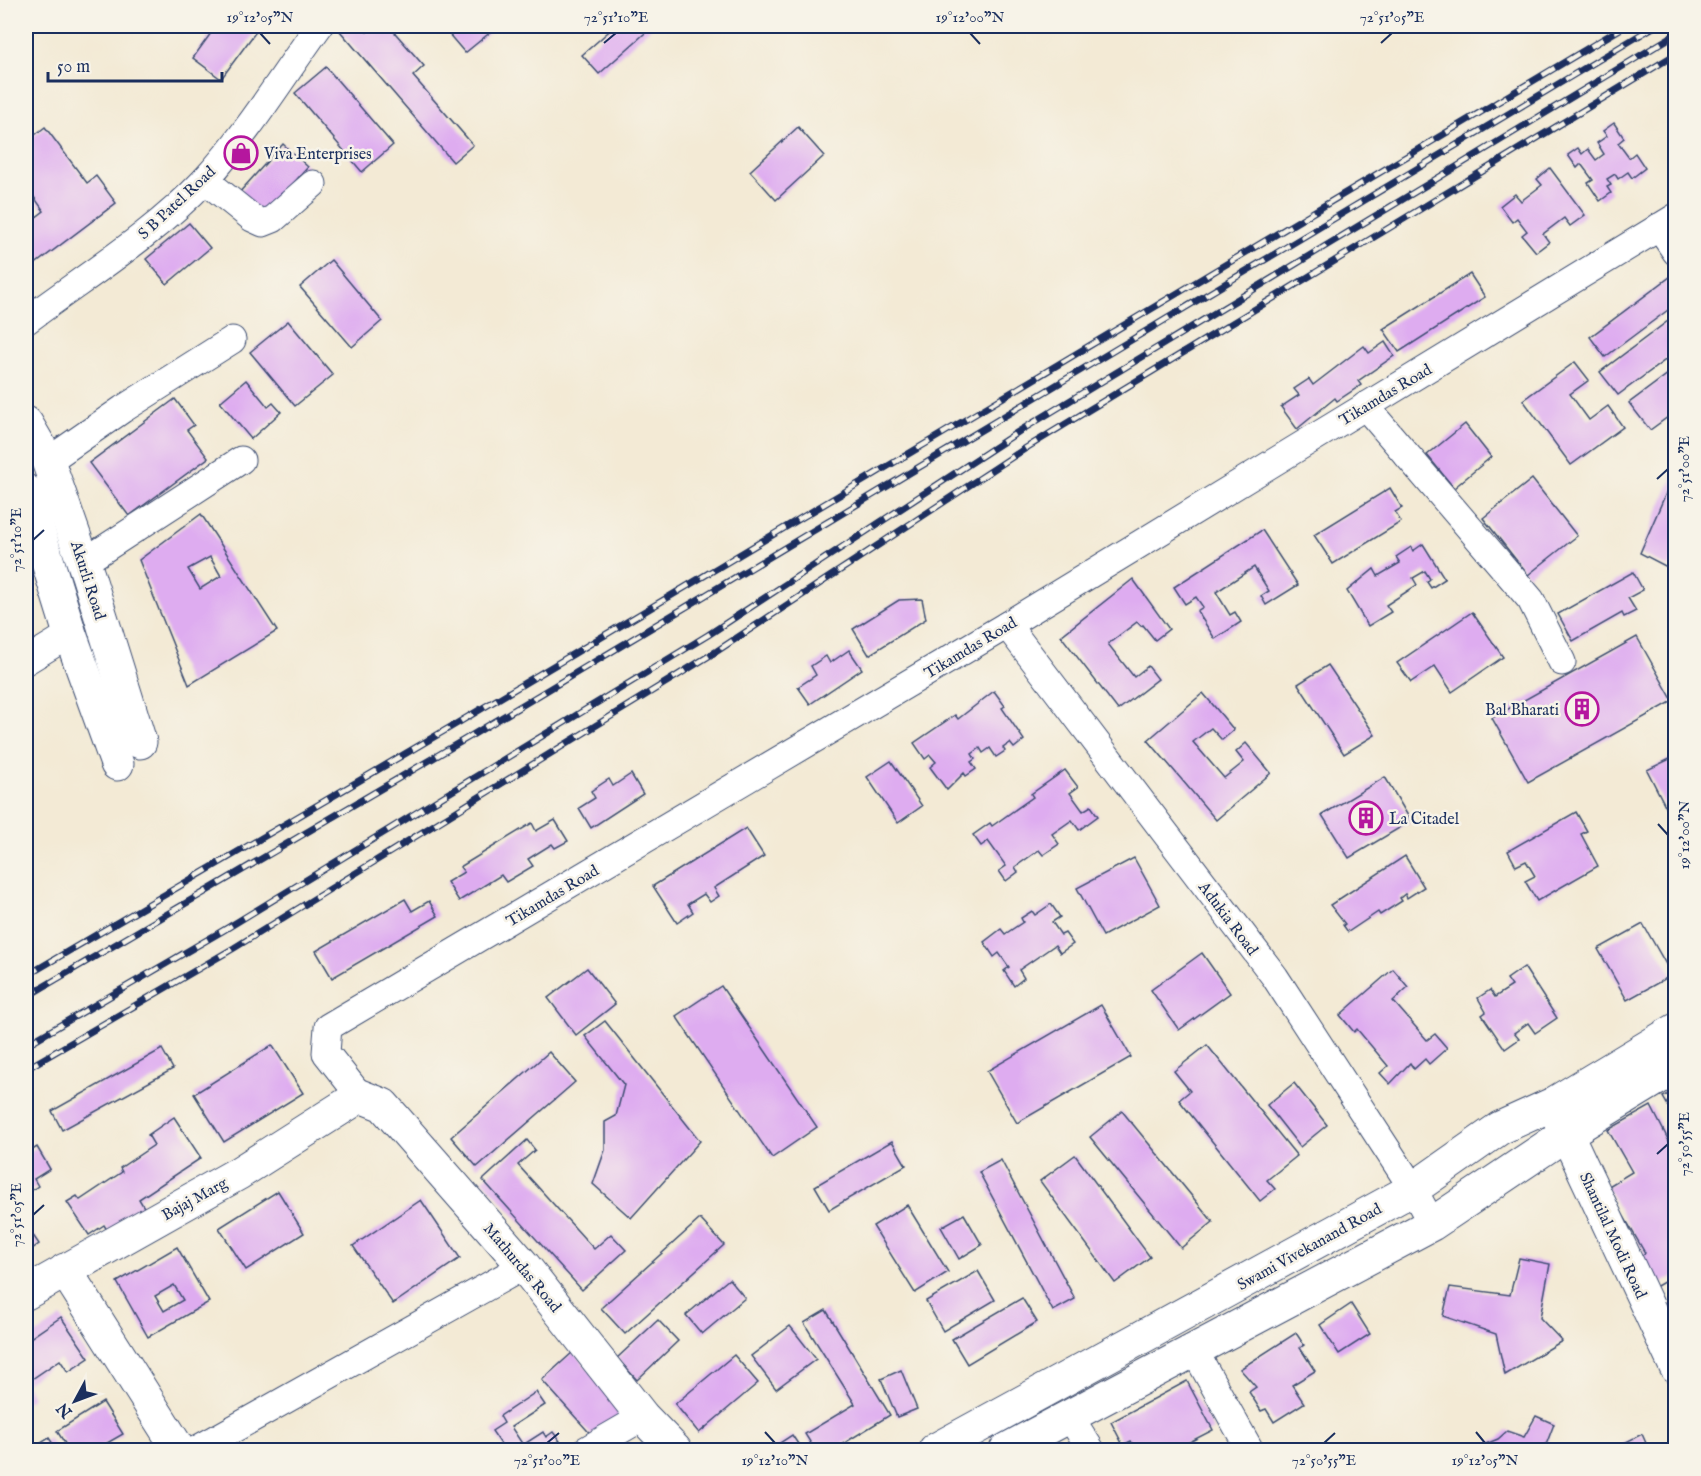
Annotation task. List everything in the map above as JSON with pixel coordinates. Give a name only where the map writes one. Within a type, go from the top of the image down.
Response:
[{"type":"street","name":"S B Patel Road","points":[[26,321],[156,226],[205,180],[249,125],[318,26]]},
{"type":"street","points":[[205,180],[252,218],[263,223],[273,219],[314,184]]},
{"type":"street","points":[[1667,222],[1676,252]]},
{"type":"street","name":"Tikamdas Road","points":[[360,1096],[327,1053],[328,1028],[1007,625],[1667,222]]},
{"type":"street","points":[[48,461],[123,409],[232,340]]},
{"type":"street","points":[[1365,406],[1531,600],[1562,662]]},
{"type":"street","name":"Akurli Road","points":[[26,423],[48,461],[84,562],[140,742]]},
{"type":"street","points":[[84,562],[241,460]]},
{"type":"street","name":"Akurli Road","points":[[26,491],[70,634],[117,764]]},
{"type":"street","name":"Adukia Road","points":[[1007,625],[1275,977],[1413,1189],[1432,1224]]},
{"type":"street","points":[[26,661],[70,634]]},
{"type":"street","name":"Swami Vivekanand Road","points":[[935,1450],[1413,1189],[1500,1128],[1553,1104],[1676,1030]]},
{"type":"street","points":[[1006,1450],[1432,1224],[1566,1134],[1676,1067]]},
{"type":"street","name":"Mathurdas Road","points":[[360,1096],[383,1105],[524,1266],[643,1417],[675,1450]]},
{"type":"street","name":"Bajaj Marg","points":[[26,1293],[239,1173],[360,1096]]},
{"type":"street","name":"Shantilal Modi Road","points":[[1553,1104],[1676,1366]]},
{"type":"street","points":[[196,1450],[524,1266]]},
{"type":"street","points":[[65,1270],[179,1450]]},
{"type":"street","points":[[1194,1350],[1250,1450]]},
{"type":"street","points":[[586,1450],[643,1417]]},
{"type":"street","points":[[1070,1417],[1091,1450]]},
{"type":"building","points":[[216,26],[260,26],[221,79],[193,58]]},
{"type":"building","points":[[346,26],[362,26],[367,32],[374,26],[389,26],[424,66],[413,76],[473,145],[453,162],[340,31]]},
{"type":"building","points":[[442,26],[498,26],[465,53]]},
{"type":"building","points":[[615,26],[653,26],[599,74],[582,55]]},
{"type":"building","points":[[326,67],[393,145],[362,172],[295,93]]},
{"type":"building","points":[[1614,123],[1624,138],[1618,143],[1629,158],[1635,153],[1645,168],[1632,178],[1628,172],[1618,179],[1615,174],[1607,179],[1611,185],[1607,187],[1611,193],[1600,201],[1588,183],[1593,180],[1581,164],[1577,168],[1568,155],[1578,148],[1582,154],[1588,149],[1596,160],[1604,154],[1597,143],[1607,136],[1603,131]]},
{"type":"building","points":[[45,127],[87,183],[96,176],[116,203],[26,271],[26,225],[44,211],[26,186],[26,142]]},
{"type":"building","points":[[798,127],[824,156],[776,200],[750,171]]},
{"type":"building","points":[[283,144],[308,167],[262,218],[237,195]]},
{"type":"building","points":[[1550,168],[1585,215],[1570,226],[1564,218],[1543,234],[1549,242],[1536,252],[1522,235],[1527,231],[1517,218],[1512,222],[1500,206],[1515,194],[1521,201],[1542,185],[1537,179]]},
{"type":"building","points":[[189,223],[210,248],[167,284],[146,259]]},
{"type":"building","points":[[331,260],[382,321],[352,347],[300,287]]},
{"type":"building","points":[[1470,274],[1485,297],[1399,352],[1383,329]]},
{"type":"building","points":[[1674,274],[1676,304],[1605,357],[1590,337]]},
{"type":"building","points":[[1676,315],[1676,352],[1618,395],[1600,372]]},
{"type":"building","points":[[288,321],[333,375],[295,406],[250,352]]},
{"type":"building","points":[[1385,342],[1394,356],[1358,381],[1361,385],[1337,401],[1335,398],[1297,429],[1281,407],[1299,395],[1294,389],[1309,379],[1313,385],[1364,346],[1369,353]]},
{"type":"building","points":[[1575,362],[1589,380],[1570,394],[1589,420],[1608,406],[1623,427],[1571,465],[1523,400]]},
{"type":"building","points":[[1676,368],[1676,411],[1650,430],[1629,403]]},
{"type":"building","points":[[246,380],[268,407],[273,403],[281,412],[251,439],[220,402]]},
{"type":"building","points":[[175,399],[194,425],[187,430],[208,458],[129,516],[89,463]]},
{"type":"building","points":[[1465,424],[1491,457],[1454,488],[1427,455]]},
{"type":"building","points":[[1676,470],[1676,555],[1669,568],[1640,553]]},
{"type":"building","points":[[1532,479],[1577,536],[1528,575],[1483,518]]},
{"type":"building","points":[[1390,488],[1402,508],[1395,512],[1401,522],[1333,564],[1314,535]]},
{"type":"building","points":[[201,514],[277,631],[189,685],[139,560]],"holes":[[[210,557],[221,576],[200,589],[188,569]]]},
{"type":"building","points":[[1262,530],[1298,585],[1266,605],[1261,596],[1269,591],[1254,567],[1216,592],[1230,615],[1235,612],[1241,622],[1215,639],[1197,611],[1203,607],[1196,597],[1185,604],[1174,587]]},
{"type":"building","points":[[1423,544],[1445,579],[1431,588],[1427,582],[1430,579],[1425,571],[1413,578],[1417,585],[1386,605],[1391,612],[1368,626],[1347,591],[1374,569],[1378,576],[1400,563],[1396,557],[1411,547],[1413,551]]},
{"type":"building","points":[[1633,572],[1643,590],[1628,598],[1636,611],[1624,617],[1622,613],[1573,641],[1558,614]]},
{"type":"building","points":[[1133,579],[1169,629],[1155,640],[1143,625],[1137,622],[1108,644],[1134,677],[1148,666],[1158,679],[1118,710],[1061,636]]},
{"type":"building","points":[[922,599],[926,619],[869,655],[853,629],[899,600]]},
{"type":"building","points":[[1472,612],[1503,657],[1452,692],[1435,666],[1411,682],[1397,663]]},
{"type":"building","name":"Bal Bharati","points":[[1637,637],[1673,701],[1528,782],[1492,718]]},
{"type":"building","points":[[849,650],[862,669],[810,704],[798,687],[816,675],[811,666],[826,656],[830,663]]},
{"type":"building","points":[[1328,665],[1375,735],[1344,754],[1298,684]]},
{"type":"building","points":[[994,691],[1005,706],[1002,708],[1024,740],[1014,748],[1010,743],[1003,748],[1005,751],[996,757],[990,748],[983,753],[980,748],[972,754],[975,759],[971,762],[976,769],[966,776],[964,773],[947,790],[930,767],[936,762],[930,755],[925,759],[914,743],[955,715],[958,719]]},
{"type":"building","points":[[1203,693],[1234,730],[1222,740],[1211,728],[1193,742],[1224,778],[1244,762],[1236,752],[1246,743],[1271,773],[1216,820],[1148,740]]},
{"type":"building","points":[[1676,756],[1676,827],[1647,770]]},
{"type":"building","points":[[891,761],[922,806],[898,823],[867,777]]},
{"type":"building","points":[[1065,770],[1078,787],[1070,793],[1083,811],[1091,806],[1098,816],[1079,830],[1072,820],[1052,834],[1059,844],[1043,855],[1039,850],[1015,867],[1018,872],[1006,881],[999,871],[1006,866],[988,841],[981,846],[973,835],[990,823],[992,826],[1033,797],[1031,794]]},
{"type":"building","points":[[631,774],[643,794],[591,828],[579,808],[595,798],[591,791],[609,779],[613,786]]},
{"type":"building","name":"La Citadel","points":[[1385,777],[1411,821],[1349,858],[1322,815]]},
{"type":"building","points":[[1576,812],[1587,831],[1581,834],[1598,866],[1537,901],[1525,881],[1535,876],[1526,861],[1516,866],[1508,851]]},
{"type":"building","points":[[555,820],[568,841],[555,848],[552,844],[528,859],[533,866],[506,882],[501,875],[459,901],[447,882],[464,872],[460,867],[532,823],[536,831]]},
{"type":"building","points":[[746,828],[764,856],[714,888],[719,896],[710,902],[704,894],[688,904],[693,912],[677,923],[653,886]]},
{"type":"building","points":[[1405,856],[1424,887],[1407,898],[1405,894],[1400,898],[1402,901],[1380,915],[1378,912],[1348,932],[1343,925],[1345,924],[1330,905]]},
{"type":"building","points":[[1134,858],[1160,905],[1103,936],[1077,888]]},
{"type":"building","points":[[405,899],[412,911],[429,901],[438,916],[332,978],[316,951]]},
{"type":"building","points":[[1051,904],[1060,917],[1052,922],[1061,935],[1065,933],[1073,944],[1060,953],[1055,945],[1019,970],[1024,978],[1014,986],[1004,971],[1009,967],[999,953],[994,957],[984,942],[1001,929],[1005,934],[1023,922],[1021,918],[1032,911],[1035,915]]},
{"type":"building","points":[[1643,924],[1672,975],[1627,1000],[1598,949]]},
{"type":"building","points":[[1202,953],[1230,993],[1179,1030],[1151,990]]},
{"type":"building","points":[[1524,967],[1557,1018],[1535,1033],[1528,1023],[1514,1033],[1519,1039],[1505,1049],[1482,1015],[1486,1012],[1478,998],[1490,990],[1495,997],[1512,986],[1507,979]]},
{"type":"building","points":[[587,968],[615,1004],[576,1035],[548,998]]},
{"type":"building","points":[[1393,969],[1408,987],[1393,1001],[1427,1040],[1435,1034],[1447,1048],[1429,1064],[1425,1059],[1414,1069],[1410,1063],[1390,1084],[1380,1073],[1388,1066],[1357,1029],[1354,1032],[1340,1015]]},
{"type":"building","points":[[721,986],[817,1127],[772,1158],[676,1016]]},
{"type":"building","points":[[1101,1005],[1131,1057],[1017,1123],[987,1071]]},
{"type":"building","points":[[605,1021],[700,1141],[631,1218],[593,1184],[605,1150],[605,1122],[616,1116],[624,1085],[585,1036]]},
{"type":"building","points":[[272,1045],[303,1093],[224,1142],[194,1094]]},
{"type":"building","points":[[1207,1045],[1297,1156],[1267,1180],[1275,1189],[1260,1201],[1179,1100],[1190,1091],[1174,1071]]},
{"type":"building","points":[[162,1049],[173,1069],[62,1130],[52,1111]]},
{"type":"building","points":[[549,1052],[575,1082],[477,1167],[451,1137]]},
{"type":"building","points":[[1294,1083],[1327,1125],[1300,1147],[1267,1105]]},
{"type":"building","points":[[1676,1090],[1676,1120],[1663,1097]]},
{"type":"building","points":[[1651,1106],[1676,1155],[1676,1275],[1650,1290],[1633,1261],[1645,1253],[1607,1187],[1632,1172],[1608,1130]]},
{"type":"building","points":[[1122,1111],[1213,1222],[1181,1248],[1090,1137]]},
{"type":"building","points":[[174,1117],[201,1158],[139,1199],[145,1209],[109,1233],[104,1225],[89,1235],[67,1202],[77,1196],[80,1200],[122,1172],[120,1168],[154,1145],[148,1135]]},
{"type":"building","points":[[527,1140],[535,1150],[518,1165],[594,1249],[611,1234],[626,1250],[582,1290],[483,1180]]},
{"type":"building","points":[[892,1141],[906,1165],[829,1210],[815,1186]]},
{"type":"building","points":[[37,1147],[50,1169],[34,1179],[38,1186],[26,1194],[26,1154]]},
{"type":"building","points":[[1075,1155],[1150,1257],[1115,1283],[1040,1181]]},
{"type":"building","points":[[1001,1160],[1075,1299],[1053,1311],[979,1172]]},
{"type":"building","points":[[278,1191],[304,1233],[246,1270],[219,1228]]},
{"type":"building","points":[[421,1200],[460,1258],[393,1304],[353,1246]]},
{"type":"building","points":[[907,1205],[948,1272],[915,1293],[873,1226]]},
{"type":"building","points":[[964,1214],[982,1245],[959,1259],[941,1227]]},
{"type":"building","points":[[700,1219],[724,1245],[625,1334],[601,1308]]},
{"type":"building","points":[[26,1225],[39,1244],[26,1253]]},
{"type":"building","points":[[177,1247],[209,1302],[148,1337],[117,1282]],"holes":[[[174,1285],[183,1300],[164,1311],[155,1296]]]},
{"type":"building","points":[[1519,1258],[1550,1264],[1540,1318],[1562,1341],[1505,1375],[1496,1334],[1443,1316],[1450,1287],[1510,1295]]},
{"type":"building","points":[[978,1271],[995,1300],[943,1331],[926,1301]]},
{"type":"building","points":[[729,1279],[745,1298],[702,1334],[686,1315]]},
{"type":"building","points":[[1022,1298],[1037,1322],[967,1364],[952,1339]]},
{"type":"building","points":[[1351,1304],[1370,1334],[1339,1354],[1320,1325]]},
{"type":"building","points":[[826,1310],[890,1415],[833,1450],[815,1450],[805,1434],[855,1404],[804,1323]]},
{"type":"building","points":[[61,1317],[89,1358],[68,1372],[60,1360],[26,1383],[26,1341]]},
{"type":"building","points":[[658,1320],[678,1341],[637,1380],[617,1358]]},
{"type":"building","points":[[790,1326],[816,1359],[776,1389],[751,1356]]},
{"type":"building","points":[[1296,1333],[1304,1345],[1300,1348],[1315,1371],[1292,1385],[1304,1403],[1274,1422],[1266,1409],[1261,1411],[1249,1392],[1256,1387],[1240,1369]]},
{"type":"building","points":[[573,1352],[626,1411],[595,1439],[542,1380]]},
{"type":"building","points":[[734,1355],[758,1383],[699,1433],[675,1404]]},
{"type":"building","points":[[901,1370],[917,1409],[897,1417],[881,1379]]},
{"type":"building","points":[[1187,1381],[1213,1430],[1174,1450],[1136,1450],[1131,1441],[1123,1445],[1111,1422]]},
{"type":"building","points":[[26,1385],[33,1397],[26,1402]]},
{"type":"building","points":[[536,1392],[545,1405],[511,1427],[523,1445],[543,1432],[546,1437],[553,1432],[560,1441],[545,1450],[505,1450],[492,1431],[504,1423],[500,1416]]},
{"type":"building","points":[[103,1402],[123,1434],[95,1450],[69,1450],[57,1431]]},
{"type":"building","points":[[1536,1416],[1554,1424],[1546,1445],[1549,1450],[1471,1450],[1498,1439],[1507,1431],[1524,1437]]},
{"type":"building","points":[[1642,1434],[1649,1450],[1613,1450],[1616,1447]]},
{"type":"building","points":[[792,1435],[802,1450],[769,1450]]},
{"type":"building","points":[[49,1438],[57,1450],[30,1450]]},
{"type":"railway","points":[[26,976],[461,721],[1625,26]]},
{"type":"railway","points":[[26,997],[469,737],[1655,26]]},
{"type":"railway","points":[[26,1045],[224,930],[708,635],[1018,432],[1676,34]]},
{"type":"railway","points":[[26,1069],[234,948],[717,651],[1026,448],[1676,54]]},
{"type":"place","name":"Viva Enterprises","points":[[241,153]]},
{"type":"place","name":"Bal Bharati","points":[[1582,709]]},
{"type":"place","name":"La Citadel","points":[[1366,818]]}]
